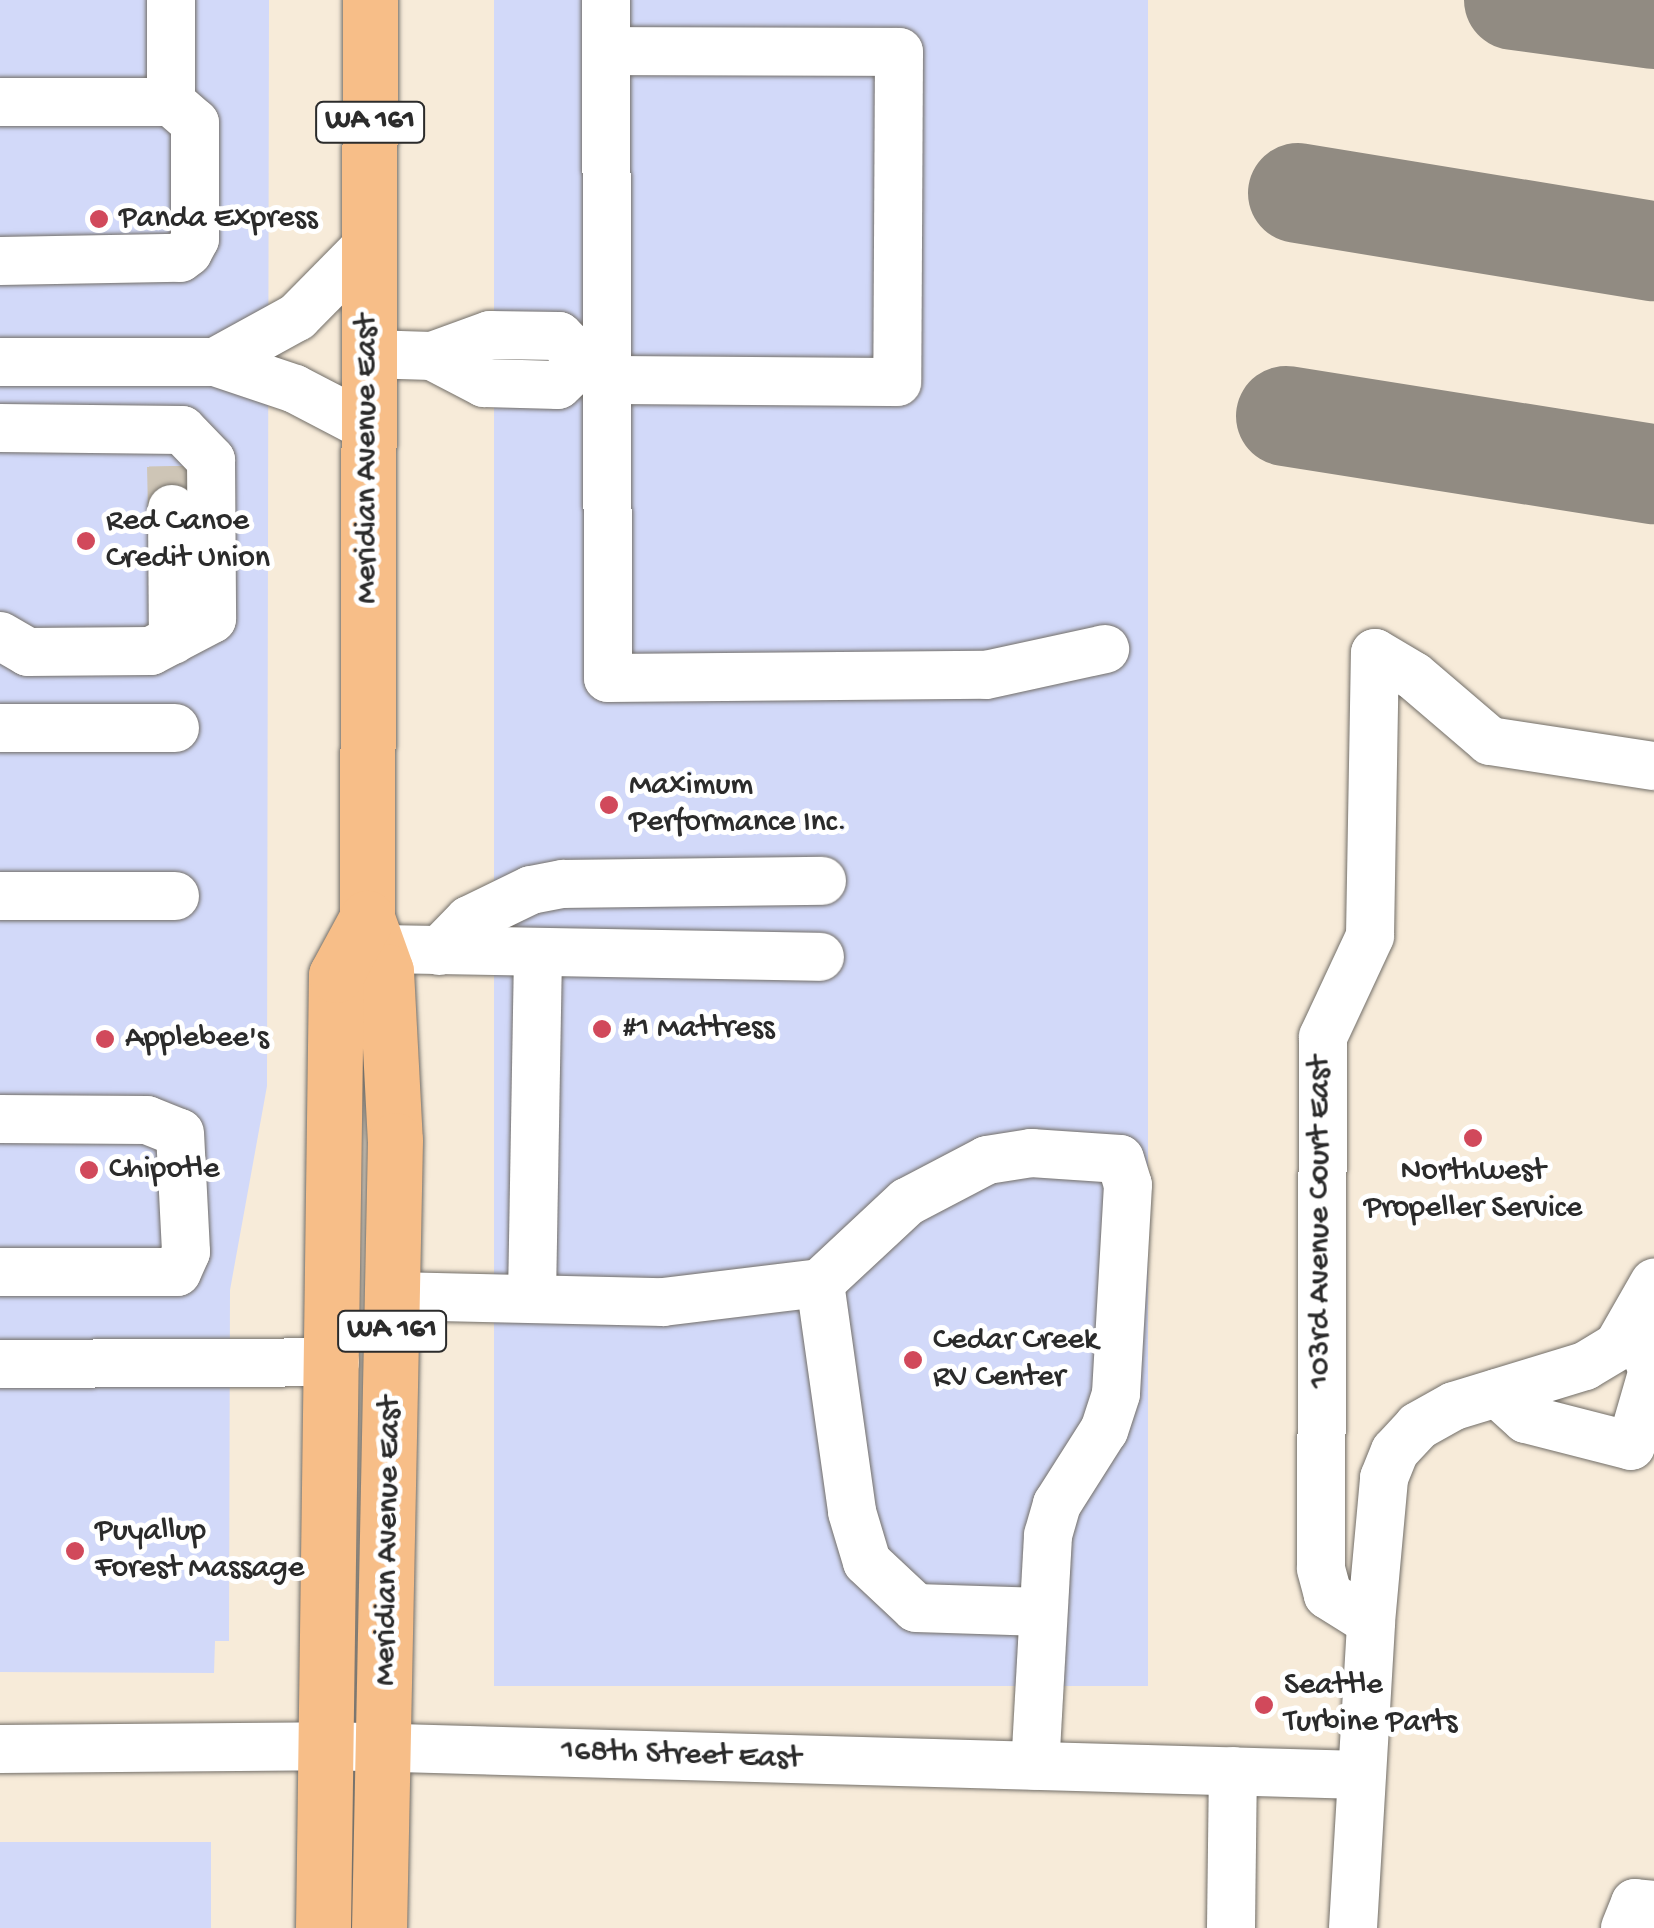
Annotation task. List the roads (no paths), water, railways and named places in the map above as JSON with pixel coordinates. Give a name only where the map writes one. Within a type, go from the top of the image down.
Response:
[{"type":"main road","name":"Meridian Avenue East","points":[[370,0],[372,934],[393,1065],[386,1747],[378,1928]]},
{"type":"main road","name":"Meridian Avenue East","points":[[323,1928],[335,1362],[336,974],[372,934]]},
{"type":"street","points":[[171,0],[171,102]]},
{"type":"street","points":[[606,0],[599,367],[608,678],[986,675],[1105,649]]},
{"type":"street","points":[[368,354],[432,356],[490,335],[559,336],[599,367],[898,382],[899,52],[606,50]]},
{"type":"street","points":[[0,102],[171,102],[195,122],[195,240],[180,258],[0,261]]},
{"type":"street","points":[[215,362],[297,317],[369,244]]},
{"type":"street","points":[[0,362],[215,362],[279,382],[368,427]]},
{"type":"street","points":[[0,428],[171,468]]},
{"type":"street","points":[[0,636],[28,652],[150,651],[173,640],[212,619],[211,460],[182,430],[171,468],[173,640]]},
{"type":"street","name":"103rd Avenue Court East","points":[[1371,1622],[1328,1595],[1319,1534],[1323,1037],[1370,936],[1375,654],[1414,676],[1490,742],[1654,766]]},
{"type":"street","points":[[0,728],[175,728]]},
{"type":"street","points":[[439,950],[468,920],[531,890],[563,884],[822,881]]},
{"type":"street","points":[[0,896],[174,896]]},
{"type":"street","points":[[372,934],[439,950],[820,957]]},
{"type":"street","points":[[532,1298],[538,952]]},
{"type":"street","points":[[0,1119],[147,1120],[180,1133],[186,1252],[177,1272],[0,1272]]},
{"type":"street","points":[[393,1296],[663,1302],[820,1284],[907,1202],[987,1160],[1032,1153],[1120,1159],[1128,1185],[1116,1394],[1104,1430],[1058,1504],[1043,1612],[1035,1766]]},
{"type":"street","points":[[1353,1928],[1371,1622],[1384,1478],[1395,1451],[1418,1426],[1454,1406],[1585,1366],[1634,1328],[1654,1283]]},
{"type":"street","points":[[820,1284],[852,1512],[867,1562],[916,1608],[1043,1612]]},
{"type":"street","points":[[1497,1393],[1526,1419],[1631,1446],[1653,1370],[1634,1328]]},
{"type":"street","points":[[0,1364],[335,1362]]},
{"type":"street","name":"168th Street East","points":[[0,1749],[386,1747],[1362,1775]]},
{"type":"street","points":[[1231,1928],[1233,1771]]},
{"type":"street","points":[[1625,1928],[1636,1903],[1654,1905]]},
{"type":"tunnel","points":[[171,466],[172,509]]},
{"type":"place","name":"Panda Express","points":[[99,219]]},
{"type":"place","name":"Red Canoe Credit Union","points":[[86,541]]},
{"type":"place","name":"Maximum Performance Inc.","points":[[609,805]]},
{"type":"place","name":"#1 Mattress","points":[[602,1029]]},
{"type":"place","name":"Applebee's","points":[[105,1039]]},
{"type":"place","name":"Northwest Propeller Service","points":[[1473,1138]]},
{"type":"place","name":"Chipotle","points":[[89,1170]]},
{"type":"place","name":"Cedar Creek RV Center","points":[[913,1360]]},
{"type":"place","name":"Puyallup Forest Massage","points":[[75,1551]]},
{"type":"place","name":"Seattle Turbine Parts","points":[[1264,1705]]}]
